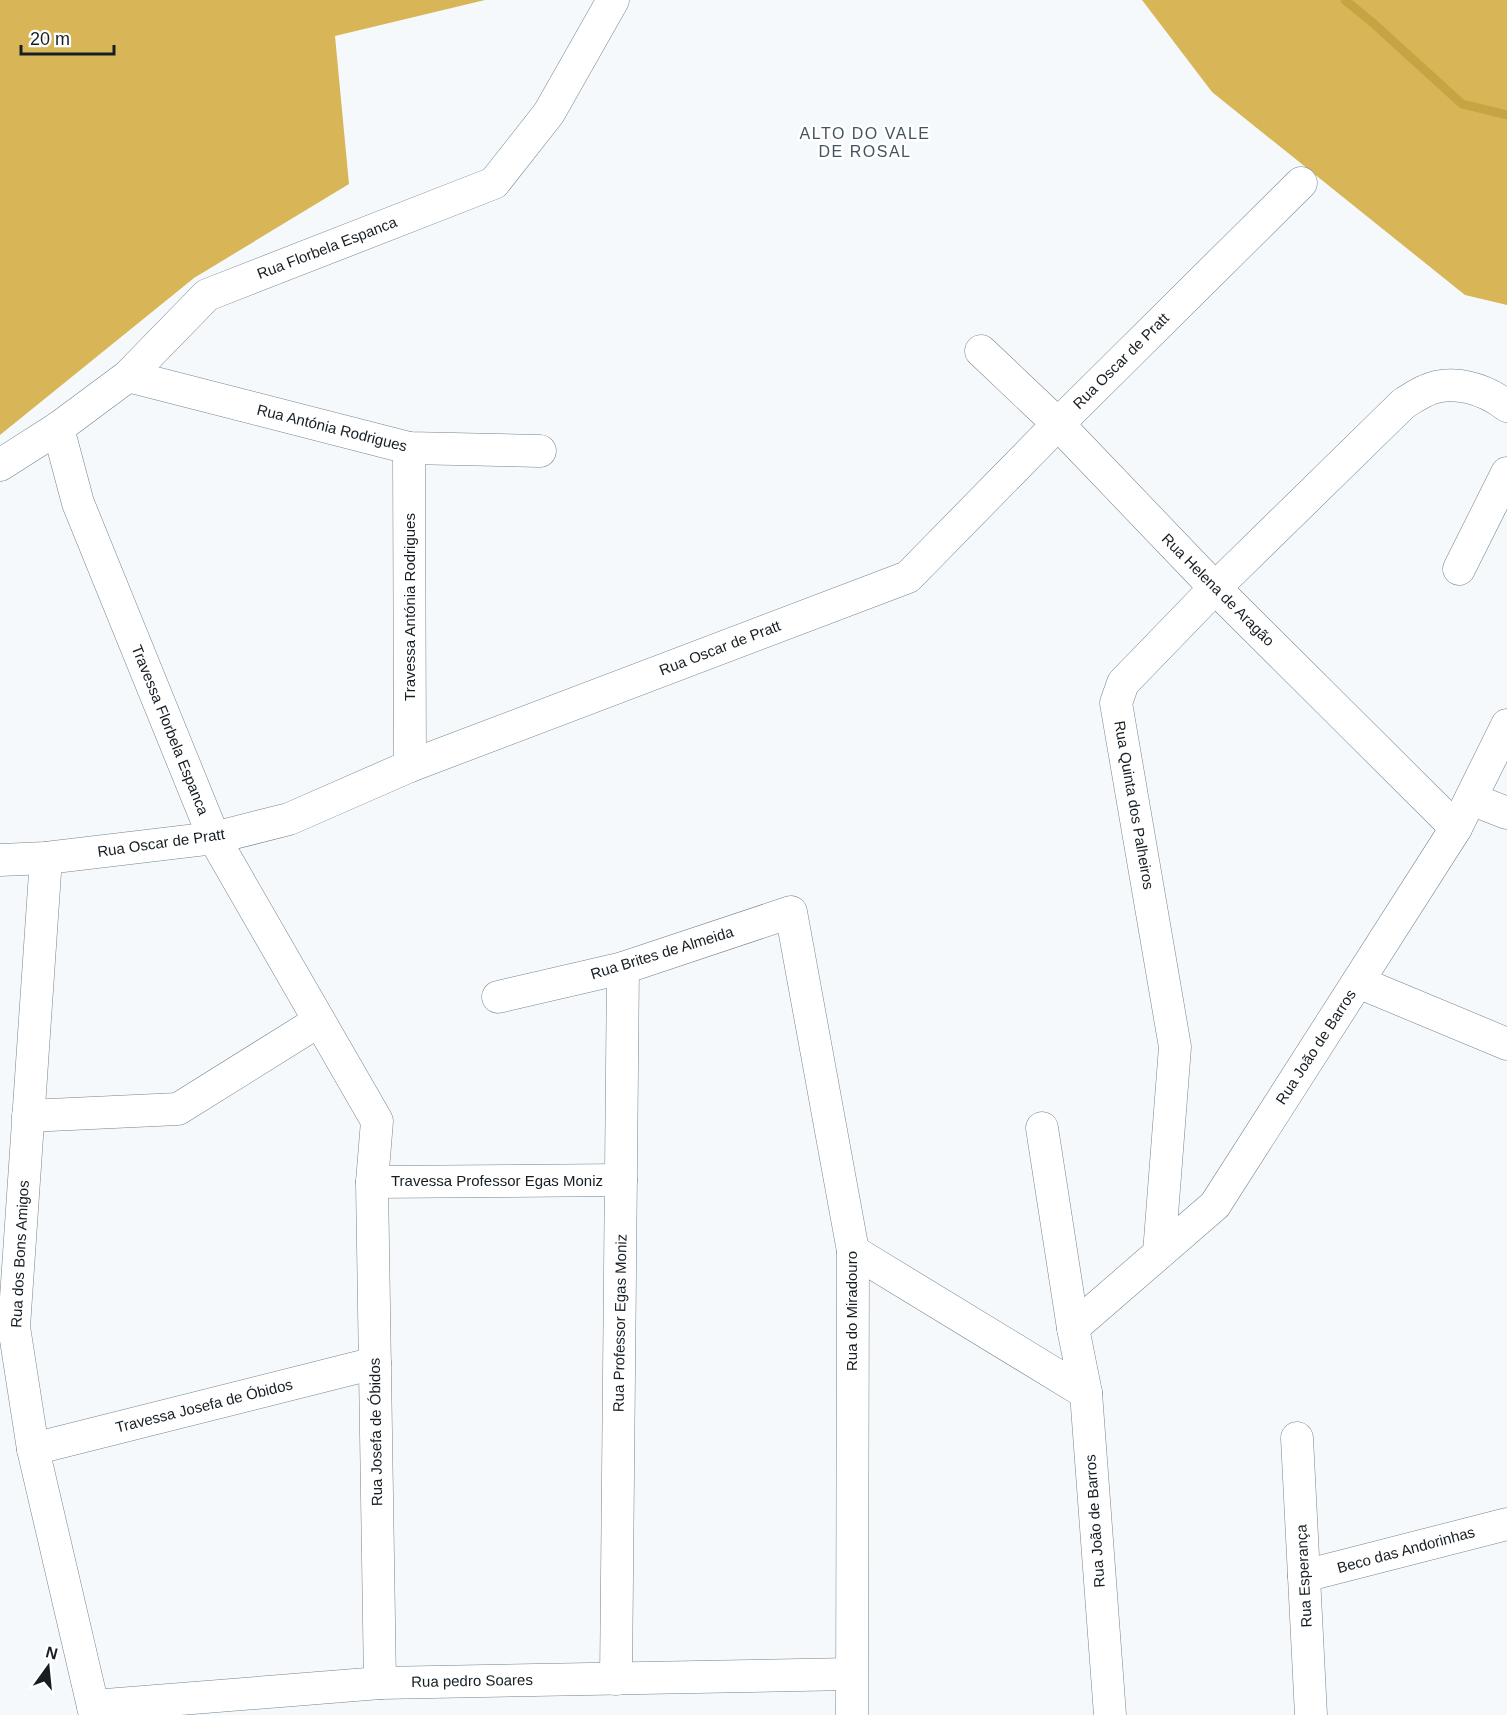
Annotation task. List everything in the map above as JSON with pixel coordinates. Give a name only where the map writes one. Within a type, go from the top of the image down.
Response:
[{"type":"street","name":"Rua Florbela Espanca","points":[[0,465],[58,428],[128,376],[207,295],[494,183],[549,113],[613,0]]},
{"type":"street","name":"Rua Oscar de Pratt","points":[[0,860],[46,858],[214,838],[289,819],[410,766],[908,577],[1300,183]]},
{"type":"street","name":"Rua Helena de Aragão","points":[[981,351],[1058,424],[1215,588],[1456,828]]},
{"type":"street","name":"Rua Antónia Rodrigues","points":[[128,376],[409,448],[540,451]]},
{"type":"street","name":"Rua Quinta dos Palheiros","points":[[1159,1253],[1175,1047],[1116,703],[1123,683],[1215,588],[1404,403],[1427,390],[1456,384],[1481,391],[1507,406]]},
{"type":"street","name":"Travessa Florbela Espanca","points":[[58,428],[78,502],[214,838],[377,1121],[372,1182]]},
{"type":"street","name":"Travessa Antónia Rodrigues","points":[[409,448],[410,766]]},
{"type":"street","points":[[1459,570],[1507,473]]},
{"type":"street","name":"Rua João de Barros","points":[[1073,1328],[1215,1205],[1456,828],[1507,725]]},
{"type":"street","points":[[1471,799],[1507,813]]},
{"type":"street","name":"Rua dos Bons Amigos","points":[[46,858],[14,1327],[33,1449],[94,1710]]},
{"type":"street","name":"Rua Brites de Almeida","points":[[498,997],[623,968],[790,912]]},
{"type":"street","name":"Rua do Miradouro","points":[[790,912],[853,1251],[852,1715]]},
{"type":"street","name":"Rua Professor Egas Moniz","points":[[616,1678],[623,968]]},
{"type":"street","points":[[1358,982],[1507,1044]]},
{"type":"street","points":[[28,1116],[178,1109],[319,1021]]},
{"type":"street","name":"Rua João de Barros","points":[[1042,1128],[1073,1328],[1086,1393],[1110,1715]]},
{"type":"street","name":"Travessa Professor Egas Moniz","points":[[372,1182],[621,1180]]},
{"type":"street","name":"Rua Josefa de Óbidos","points":[[372,1182],[380,1683]]},
{"type":"street","points":[[853,1251],[1086,1393]]},
{"type":"street","name":"Travessa Josefa de Óbidos","points":[[33,1449],[375,1363]]},
{"type":"street","name":"Rua Esperança","points":[[1297,1438],[1311,1715]]},
{"type":"street","name":"Beco das Andorinhas","points":[[1304,1576],[1507,1524]]},
{"type":"street","name":"Rua pedro Soares","points":[[94,1710],[380,1683],[851,1674]]},
{"type":"shaded area","points":[[0,0],[485,0],[335,36],[349,184],[194,278],[0,435]]},
{"type":"shaded area","points":[[1142,0],[1507,0],[1507,305],[1465,295],[1212,92]]},
{"type":"waterway","points":[[1345,0],[1462,104],[1507,115]]},
{"type":"district","name":"ALTO DO VALE DE ROSAL","points":[[865,142]]}]
